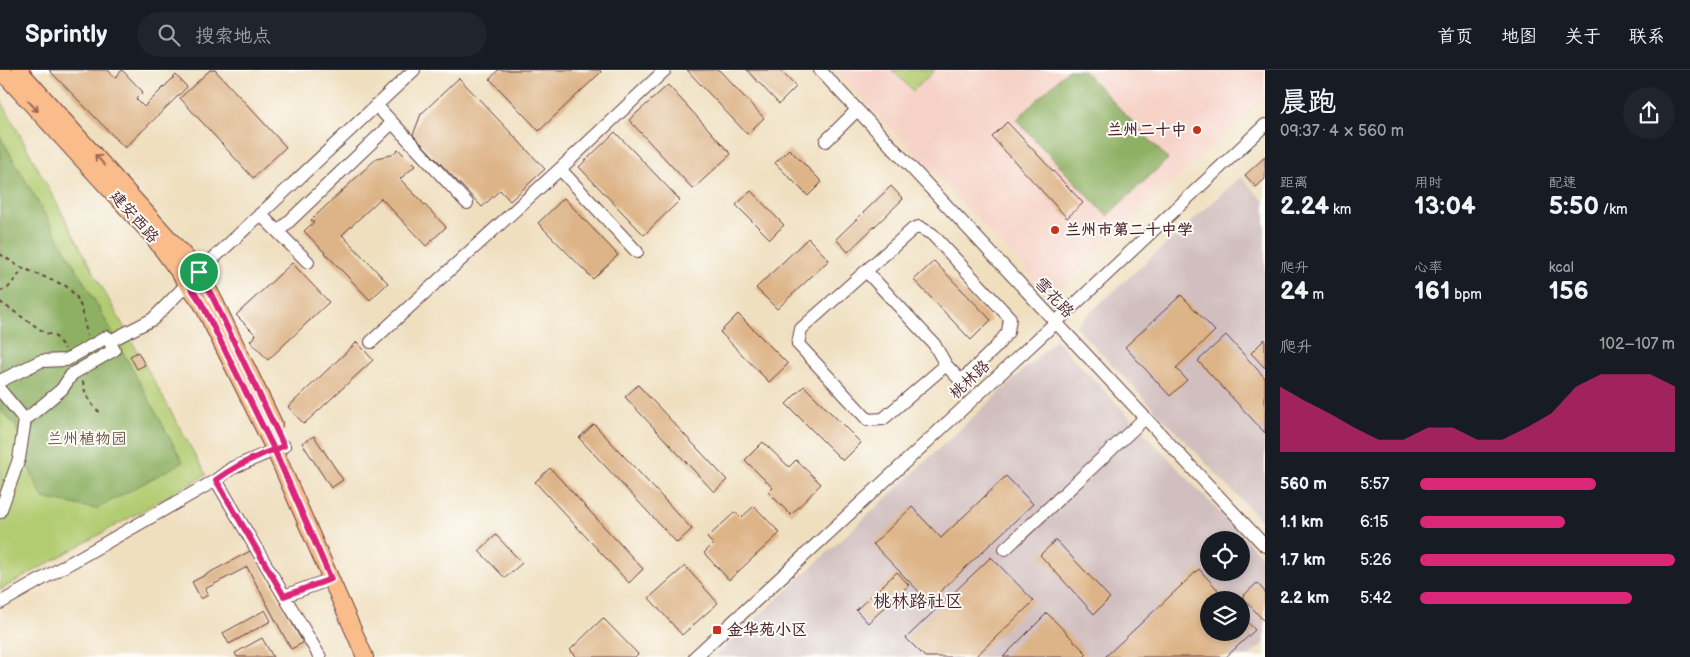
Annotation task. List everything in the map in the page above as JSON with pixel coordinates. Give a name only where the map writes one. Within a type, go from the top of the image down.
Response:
[{"type":"main road","name":"建安西路","points":[[0,70],[193,278]]},
{"type":"main road","name":"建安西路","points":[[19,70],[193,278],[202,304],[279,448],[367,656]]},
{"type":"main road","name":"建安西路","points":[[279,448],[331,579],[367,656]]},
{"type":"street","points":[[110,342],[153,319],[260,214],[414,70]]},
{"type":"street","points":[[370,342],[560,169],[665,70]]},
{"type":"street","name":"雪花路","points":[[820,70],[1265,546]]},
{"type":"street","points":[[376,105],[467,203]]},
{"type":"street","points":[[826,141],[857,110]]},
{"type":"street","points":[[278,232],[392,123]]},
{"type":"street","name":"桃林路","points":[[695,657],[1265,125]]},
{"type":"street","points":[[560,169],[636,252]]},
{"type":"street","points":[[260,214],[308,262]]},
{"type":"street","points":[[946,365],[883,419],[868,420],[798,344],[800,328],[913,229],[919,227],[932,234],[1010,318],[1008,332],[996,347],[961,381]]},
{"type":"street","points":[[866,271],[934,344],[946,365],[976,396]]},
{"type":"street","points":[[886,300],[915,332],[922,331]]},
{"type":"street","points":[[0,381],[41,361],[66,360],[107,337],[114,350],[72,374],[64,386],[25,420],[19,459],[0,512]]},
{"type":"street","points":[[49,360],[60,368],[64,376],[64,386]]},
{"type":"street","points":[[0,390],[25,420]]},
{"type":"street","points":[[1005,549],[1145,418]]},
{"type":"street","points":[[0,603],[216,480],[232,468],[279,448]]},
{"type":"street","points":[[216,480],[320,657]]},
{"type":"street","points":[[284,596],[331,579]]},
{"type":"path","points":[[0,254],[24,268],[66,286],[76,296],[82,309],[84,328],[91,347]]},
{"type":"path","points":[[0,291],[8,288],[24,268]]},
{"type":"path","points":[[0,302],[44,332],[56,337],[71,357]]},
{"type":"path","points":[[87,366],[82,379],[83,386],[93,408],[102,414]]},
{"type":"shaded area","name":"兰州市第二十中学","points":[[835,70],[1265,70],[1265,99],[1194,162],[1052,297]]},
{"type":"shaded area","points":[[1241,177],[1265,202],[1265,525],[1075,326]]},
{"type":"shaded area","points":[[1056,340],[1237,531],[1200,531],[1200,581],[1250,581],[1250,544],[1265,560],[1265,642],[1248,657],[715,657]]},
{"type":"green space","points":[[892,70],[935,70],[913,91]]},
{"type":"green space","points":[[1068,70],[1083,70],[1168,159],[1107,216],[1016,120]]},
{"type":"green space","name":"兰州植物园","points":[[0,98],[206,475],[0,590]]},
{"type":"green space","name":"兰州植物园","points":[[0,136],[100,310],[183,462],[96,509],[43,498],[26,462],[16,426],[0,410]]},
{"type":"building","points":[[49,70],[108,70],[115,78],[122,70],[143,92],[136,99],[144,107],[176,75],[187,87],[125,148]]},
{"type":"building","points":[[210,70],[215,70],[286,147],[253,178],[180,98]]},
{"type":"building","points":[[498,70],[600,70],[601,72],[539,131],[490,79]]},
{"type":"building","points":[[687,70],[719,70],[764,118],[747,134]]},
{"type":"building","points":[[747,70],[780,70],[796,87],[779,104]]},
{"type":"building","points":[[459,78],[545,169],[510,201],[500,190],[482,207],[413,135],[421,114]]},
{"type":"building","points":[[668,85],[731,154],[693,189],[629,120]]},
{"type":"building","points":[[1007,122],[1083,203],[1067,218],[992,137]]},
{"type":"building","points":[[615,132],[680,200],[644,235],[579,167]]},
{"type":"building","points":[[398,149],[415,166],[400,179],[446,227],[426,246],[381,198],[342,235],[388,283],[370,300],[304,231],[314,222],[311,220],[377,158],[393,154]]},
{"type":"building","points":[[789,149],[822,182],[808,196],[775,163]]},
{"type":"building","points":[[1265,157],[1265,179],[1256,187],[1245,175]]},
{"type":"building","points":[[891,186],[903,199],[848,252],[836,239]]},
{"type":"building","points":[[751,191],[784,225],[770,239],[736,205]]},
{"type":"building","points":[[564,198],[618,255],[593,279],[538,223]]},
{"type":"building","points":[[808,238],[829,260],[777,309],[756,288]]},
{"type":"building","points":[[934,261],[991,320],[971,340],[914,280]]},
{"type":"building","points":[[292,263],[329,302],[268,360],[250,341],[256,335],[236,315]]},
{"type":"building","points":[[1181,295],[1215,331],[1176,368],[1187,380],[1170,396],[1125,347]]},
{"type":"building","points":[[738,314],[788,364],[769,382],[720,332]]},
{"type":"building","points":[[1226,335],[1265,378],[1265,433],[1198,361]]},
{"type":"building","points":[[1265,339],[1265,368],[1251,353]]},
{"type":"building","points":[[357,342],[373,360],[304,424],[288,407]]},
{"type":"building","points":[[138,352],[145,365],[137,369],[130,356]]},
{"type":"building","points":[[638,385],[727,480],[714,492],[625,397]]},
{"type":"building","points":[[804,386],[861,443],[843,461],[786,404]]},
{"type":"building","points":[[594,424],[692,529],[677,543],[579,438]]},
{"type":"building","points":[[314,436],[343,480],[331,488],[302,443]]},
{"type":"building","points":[[763,442],[789,467],[796,460],[821,484],[791,515],[768,492],[773,488],[745,460]]},
{"type":"building","points":[[550,468],[643,569],[629,583],[535,482]]},
{"type":"building","points":[[1006,476],[1033,504],[929,602],[873,544],[912,507],[941,538]]},
{"type":"building","points":[[754,506],[780,533],[729,580],[704,553],[713,544],[707,538],[735,512],[741,518]]},
{"type":"building","points":[[496,535],[522,563],[505,578],[479,551]]},
{"type":"building","points":[[1056,540],[1110,598],[1094,614],[1040,555]]},
{"type":"building","points":[[252,550],[303,643],[291,649],[247,567],[205,589],[208,595],[201,599],[192,582]]},
{"type":"building","points":[[991,557],[1034,601],[975,657],[925,657],[906,638]]},
{"type":"building","points":[[685,566],[718,603],[682,635],[649,598]]},
{"type":"building","points":[[1199,569],[1200,581],[1210,581],[1219,591],[1200,591],[1200,641],[1243,641],[1226,657],[1105,657]]},
{"type":"building","points":[[897,572],[909,585],[868,623],[856,610]]},
{"type":"building","points":[[1257,583],[1265,592],[1265,622],[1250,606],[1250,591],[1248,591]]},
{"type":"building","points":[[265,610],[271,621],[229,644],[223,633]]},
{"type":"building","points":[[1047,613],[1087,654],[1084,657],[1003,657]]},
{"type":"building","points":[[603,618],[638,654],[635,657],[577,657],[570,650]]},
{"type":"building","points":[[1250,625],[1255,630],[1250,635]]},
{"type":"building","points":[[262,638],[273,657],[237,657],[235,653]]},
{"type":"place","name":"兰州二十中","points":[[1197,130]]},
{"type":"place","name":"兰州市第二十中学","points":[[1055,230]]},
{"type":"place","name":"金华苑小区","points":[[717,630]]},
{"type":"district","name":"桃林路社区","points":[[918,601]]},
{"type":"route","points":[[199,272],[188,283],[202,304],[274,449],[331,579],[284,596],[216,480],[232,468],[274,449],[284,446],[199,272]]}]
